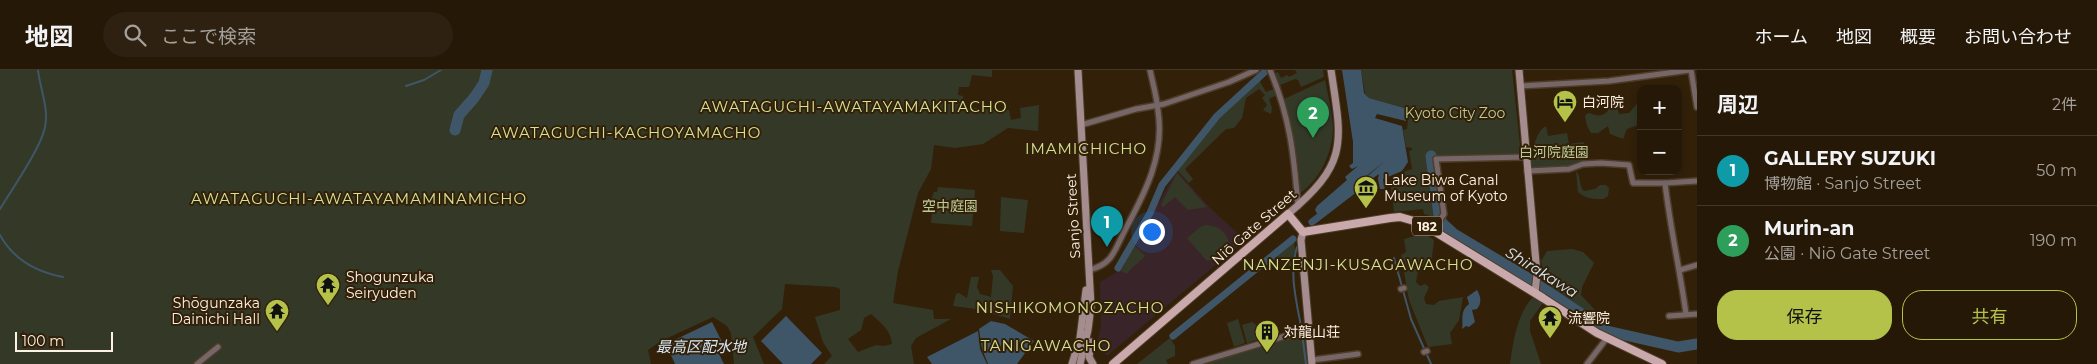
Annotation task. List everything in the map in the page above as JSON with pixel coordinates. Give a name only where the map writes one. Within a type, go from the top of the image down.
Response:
[{"type":"main road","points":[[1288,214],[1303,232]]},
{"type":"main road","name":"Niō Gate Street","points":[[1107,364],[1114,362],[1169,318],[1288,214]]},
{"type":"main road","name":"182","points":[[1303,232],[1393,217],[1415,221],[1536,291],[1607,338],[1662,364]]},
{"type":"street","name":"Sanjo Street","points":[[1078,70],[1090,318],[1080,364]]},
{"type":"street","points":[[1093,364],[1088,357],[1094,313],[1089,270],[1103,266],[1112,257],[1148,187],[1155,166],[1159,125],[1150,70]]},
{"type":"street","points":[[1081,125],[1229,82],[1256,70]]},
{"type":"street","points":[[1270,70],[1282,97],[1288,119],[1294,152],[1298,206]]},
{"type":"street","name":"Niō Gate Street","points":[[1288,214],[1313,192],[1324,179],[1336,152],[1339,122],[1331,70]]},
{"type":"street","points":[[1519,70],[1537,280],[1536,291]]},
{"type":"street","points":[[1521,86],[1609,81],[1691,70],[1697,107]]},
{"type":"street","points":[[1433,230],[1444,214],[1436,159],[1526,157]]},
{"type":"street","points":[[1527,171],[1569,169],[1584,164],[1601,163],[1629,165],[1633,182],[1665,183],[1697,180]]},
{"type":"street","points":[[1665,183],[1686,314]]},
{"type":"street","points":[[1303,232],[1301,240],[1312,362],[1358,354]]},
{"type":"street","points":[[1680,270],[1697,265]]},
{"type":"street","name":"Sanjo Street","points":[[1072,364],[1082,325],[1089,270]]},
{"type":"street","points":[[1669,316],[1697,314]]},
{"type":"street","points":[[1192,364],[1300,332],[1308,323]]},
{"type":"street","points":[[1587,364],[1607,338]]},
{"type":"street","points":[[197,364],[218,347]]},
{"type":"shaded area","points":[[1177,171],[1210,208],[1245,240],[1107,356],[1097,344],[1101,325],[1100,282],[1119,271]]},
{"type":"green space","points":[[0,70],[992,70],[992,77],[972,75],[969,87],[959,87],[958,95],[963,96],[963,107],[1009,110],[1011,120],[1021,118],[1020,108],[1039,105],[1038,131],[1008,128],[983,144],[955,148],[934,145],[931,169],[918,193],[898,271],[893,303],[933,310],[934,319],[951,319],[916,338],[911,346],[914,364],[824,364],[832,356],[823,342],[815,317],[840,310],[840,289],[835,287],[785,284],[782,309],[753,337],[764,364],[734,364],[731,333],[727,326],[713,317],[661,341],[648,350],[651,364],[0,364]],"holes":[[[871,314],[888,331],[892,344],[876,345],[858,352],[848,339],[861,330],[864,318]]]},
{"type":"green space","points":[[1295,70],[1323,70],[1324,77],[1301,87],[1298,80],[1295,79],[1280,85],[1274,74],[1278,72],[1281,78],[1287,75],[1289,77],[1297,73]]},
{"type":"green space","name":"Kyoto City Zoo","points":[[1361,70],[1512,70],[1521,155],[1430,155],[1439,216],[1437,218],[1424,214],[1423,209],[1394,212],[1390,181],[1401,176],[1400,173],[1412,169],[1409,151],[1412,148],[1406,147],[1403,130],[1407,129],[1409,109],[1369,98],[1365,93]]},
{"type":"green space","points":[[1259,80],[1266,92],[1274,89],[1277,95],[1269,99],[1272,108],[1271,114],[1263,110],[1267,105],[1262,98],[1265,95],[1259,89],[1246,98],[1242,118],[1234,128],[1226,129],[1185,169],[1193,179],[1189,183],[1177,170],[1226,110]]},
{"type":"green space","points":[[1325,80],[1333,124],[1332,139],[1324,165],[1307,188],[1300,193],[1297,157],[1284,99]]},
{"type":"green space","points":[[1609,95],[1614,95],[1619,114],[1629,113],[1637,104],[1637,125],[1627,129],[1623,139],[1610,134],[1608,126],[1598,133],[1591,133],[1587,126],[1585,116],[1588,113],[1601,115],[1605,113],[1608,111],[1607,102]]},
{"type":"green space","name":"白河院庭園","points":[[1546,126],[1548,136],[1567,133],[1569,144],[1583,142],[1586,145],[1589,161],[1568,166],[1531,168],[1530,159],[1539,153],[1534,144],[1540,132]]},
{"type":"green space","points":[[1576,171],[1584,191],[1595,189],[1600,185],[1606,185],[1609,188],[1608,196],[1603,199],[1596,199],[1578,192]]},
{"type":"green space","points":[[1177,173],[1207,207],[1188,210],[1175,197],[1163,207],[1161,205]]},
{"type":"green space","name":"空中庭園","points":[[938,187],[975,190],[972,226],[931,223],[932,211],[924,210],[930,203],[934,192],[937,192]]},
{"type":"green space","points":[[1001,197],[1028,200],[1024,233],[1000,231]]},
{"type":"green space","points":[[1206,225],[1221,230],[1229,242],[1221,251],[1218,259],[1207,261],[1187,238]]},
{"type":"green space","points":[[1419,230],[1434,240],[1431,266],[1423,266],[1421,271],[1418,271],[1416,282],[1420,286],[1425,284],[1429,287],[1424,298],[1426,304],[1434,305],[1439,301],[1463,297],[1459,320],[1450,333],[1452,344],[1428,347],[1409,300],[1401,255],[1406,252],[1404,239],[1415,236]]},
{"type":"green space","points":[[1294,239],[1295,251],[1291,266],[1289,266],[1286,258],[1273,261],[1274,266],[1263,270],[1262,266]]},
{"type":"green space","points":[[1135,246],[1145,256],[1127,274],[1121,271]]},
{"type":"green space","points":[[1572,249],[1583,252],[1594,263],[1582,287],[1581,295],[1596,311],[1595,316],[1590,317],[1551,290],[1547,284],[1541,261],[1547,251]]},
{"type":"green space","points":[[991,270],[1000,270],[1013,286],[1010,319],[976,309],[953,306],[956,294],[959,293],[967,298],[971,277],[979,277],[977,287],[980,294],[991,297],[993,276]]},
{"type":"green space","points":[[1533,297],[1543,303],[1530,321],[1530,331],[1541,364],[1510,364],[1519,320]]},
{"type":"green space","points":[[1238,319],[1245,343],[1234,347],[1227,323]]},
{"type":"green space","points":[[1252,322],[1258,326],[1262,338],[1247,343],[1242,325]]},
{"type":"green space","points":[[1306,331],[1309,364],[1202,364],[1245,349]]},
{"type":"green space","points":[[1170,338],[1175,346],[1175,356],[1166,360],[1168,364],[1137,364]]},
{"type":"water","points":[[1342,70],[1361,70],[1364,93],[1369,98],[1408,109],[1406,121],[1377,114],[1375,118],[1402,126],[1408,162],[1402,171],[1383,179],[1385,189],[1380,189],[1379,174],[1350,194],[1348,193],[1385,161],[1318,215],[1315,210],[1317,206],[1347,180],[1345,177],[1358,166],[1352,169],[1349,166],[1353,163],[1353,142]]},
{"type":"water","points":[[1477,290],[1480,298],[1479,307],[1472,310],[1475,322],[1469,327],[1466,326],[1462,329],[1463,313],[1469,304],[1467,297]]},
{"type":"water","points":[[786,316],[822,353],[811,364],[783,364],[761,341]]},
{"type":"water","points":[[991,321],[1005,324],[1034,341],[1017,364],[988,364],[982,349],[979,329]]},
{"type":"water","name":"最高区配水地","points":[[712,322],[725,348],[718,352],[724,364],[675,364],[666,344]]},
{"type":"water","points":[[978,331],[980,349],[987,364],[932,364],[927,357]]},
{"type":"waterway","points":[[0,209],[32,157],[45,127],[45,106],[38,70]]},
{"type":"waterway","points":[[406,86],[424,80],[441,70]]},
{"type":"waterway","points":[[455,130],[459,115],[484,83],[487,70]]},
{"type":"waterway","points":[[1118,268],[1150,213],[1162,185],[1217,116],[1267,70]]},
{"type":"waterway","name":"Shirakawa","points":[[1431,156],[1439,215],[1442,223],[1454,234],[1526,277],[1607,331],[1678,347],[1697,344]]},
{"type":"waterway","points":[[1312,222],[1355,189]]},
{"type":"waterway","points":[[0,235],[19,258],[44,272],[63,277]]},
{"type":"waterway","points":[[1173,336],[1293,239]]},
{"type":"waterway","points":[[1297,247],[1293,277],[1301,326]]},
{"type":"waterway","points":[[1394,258],[1411,319],[1431,364]]},
{"type":"waterway","points":[[1302,334],[1306,364]]},
{"type":"place","name":"白河院","points":[[1565,123]]},
{"type":"place","name":"Murin-an","points":[[1313,138]]},
{"type":"place","name":"Lake Biwa Canal Museum of Kyoto","points":[[1366,209]]},
{"type":"place","name":"GALLERY SUZUKI","points":[[1107,247]]},
{"type":"place","name":"Shogunzuka Seiryuden","points":[[328,306]]},
{"type":"place","name":"Shōgunzaka Dainichi Hall","points":[[277,332]]},
{"type":"place","name":"流響院","points":[[1550,339]]},
{"type":"place","name":"対龍山荘","points":[[1267,353]]},
{"type":"district","name":"AWATAGUCHI-AWATAYAMAKITACHO","points":[[854,106]]},
{"type":"district","name":"AWATAGUCHI-KACHOYAMACHO","points":[[626,132]]},
{"type":"district","name":"IMAMICHICHO","points":[[1086,148]]},
{"type":"district","name":"AWATAGUCHI-AWATAYAMAMINAMICHO","points":[[359,198]]},
{"type":"district","name":"NANZENJI-KUSAGAWACHO","points":[[1358,264]]},
{"type":"district","name":"NISHIKOMONOZACHO","points":[[1070,307]]},
{"type":"district","name":"TANIGAWACHO","points":[[1046,345]]}]
